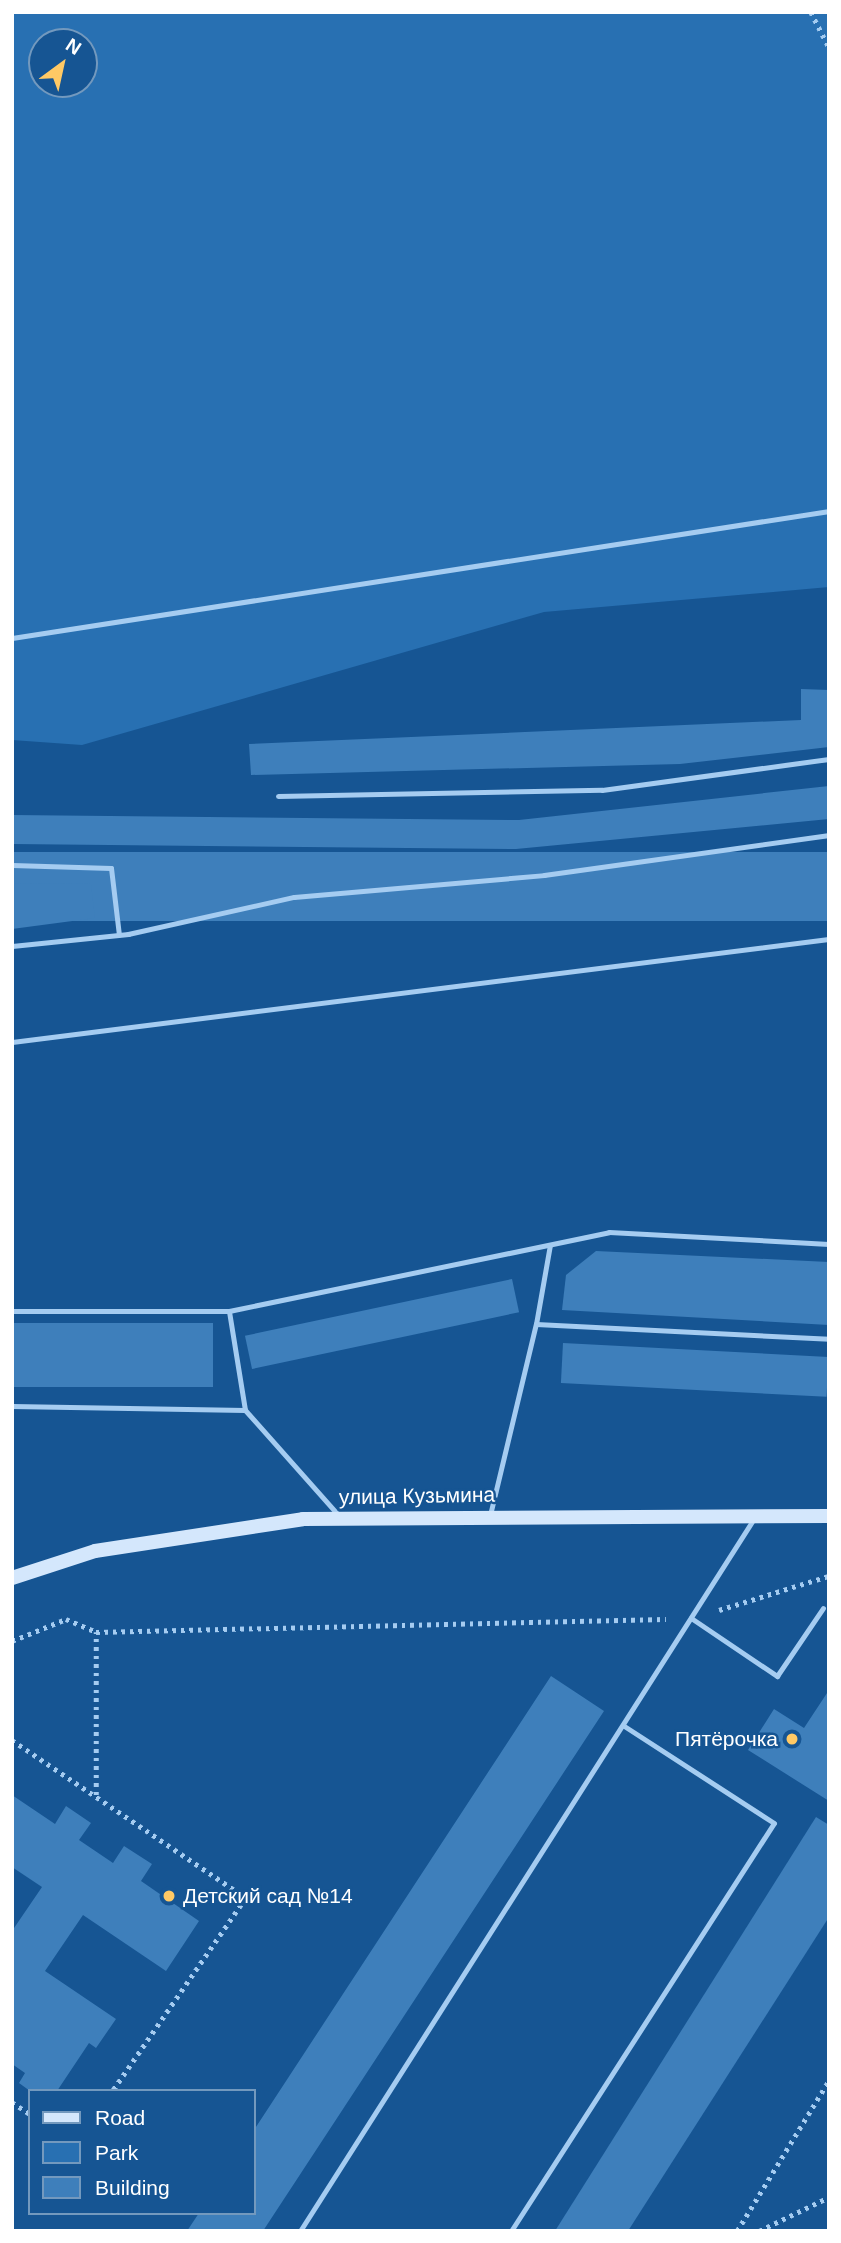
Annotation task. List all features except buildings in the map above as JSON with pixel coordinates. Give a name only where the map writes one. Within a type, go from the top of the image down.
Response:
[{"type":"main road","name":"улица Кузьмина","points":[[12,1578],[94,1551],[209,1531],[341,1518],[490,1515],[829,1516]]},
{"type":"lane","points":[[12,638],[829,511]]},
{"type":"lane","points":[[278,796],[602,790],[829,759]]},
{"type":"lane","points":[[12,946],[119,935],[294,897],[544,875],[829,835]]},
{"type":"lane","points":[[12,865],[111,868],[119,935]]},
{"type":"lane","points":[[12,1042],[829,939]]},
{"type":"lane","points":[[12,1311],[229,1311],[608,1232],[829,1244]]},
{"type":"lane","points":[[490,1515],[536,1324],[550,1245]]},
{"type":"lane","points":[[229,1311],[245,1410],[341,1518]]},
{"type":"lane","points":[[536,1324],[829,1339]]},
{"type":"lane","points":[[12,1406],[245,1410]]},
{"type":"lane","points":[[300,2231],[755,1517]]},
{"type":"lane","points":[[691,1618],[777,1676],[822,1608]]},
{"type":"lane","points":[[511,2231],[774,1823],[624,1726]]},
{"type":"path","points":[[811,12],[829,47]]},
{"type":"path","points":[[12,1641],[66,1619],[96,1632],[691,1618],[829,1576]]},
{"type":"path","points":[[96,1632],[96,1795]]},
{"type":"path","points":[[12,1740],[246,1898],[114,2089]]},
{"type":"path","points":[[737,2231],[829,2080]]},
{"type":"path","points":[[12,2102],[28,2113]]},
{"type":"path","points":[[759,2231],[829,2197]]},
{"type":"green space","points":[[12,12],[829,12],[829,587],[544,612],[82,745],[12,740]]},
{"type":"place","name":"Пятёрочка","points":[[792,1739]]},
{"type":"place","name":"Детский сад №14","points":[[169,1896]]}]
